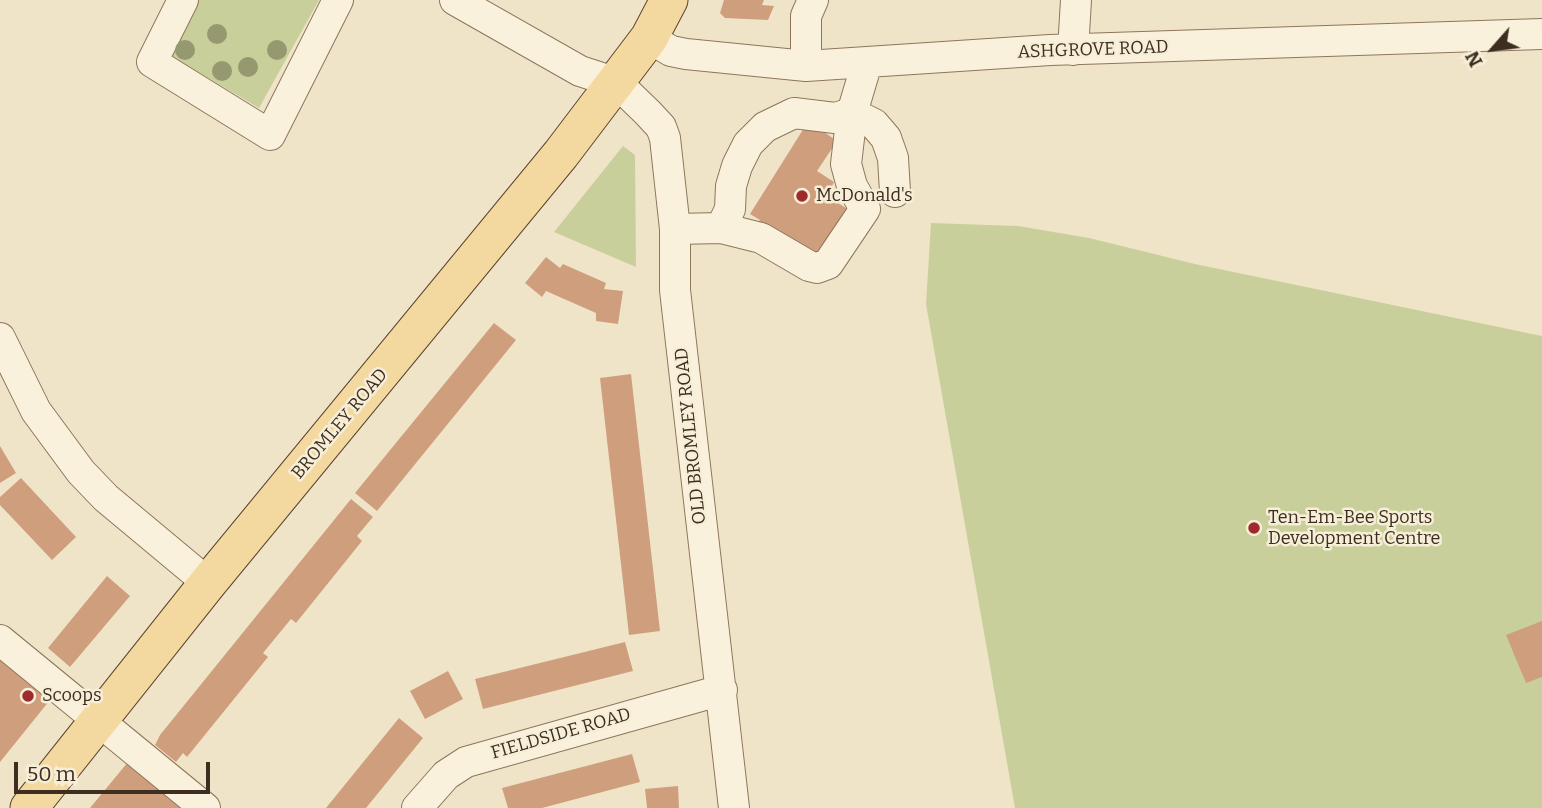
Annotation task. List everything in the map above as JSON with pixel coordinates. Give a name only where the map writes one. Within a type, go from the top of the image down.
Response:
[{"type":"main road","name":"BROMLEY ROAD","points":[[29,808],[208,583],[617,83],[649,38],[669,0]]},
{"type":"street","points":[[183,0],[152,62],[270,135],[338,0]]},
{"type":"street","points":[[455,0],[580,71],[617,83]]},
{"type":"street","points":[[806,66],[806,16],[813,0]]},
{"type":"street","points":[[1073,50],[1076,0]]},
{"type":"street","name":"ASHGROVE ROAD","points":[[649,38],[671,51],[686,54],[806,66],[1073,50],[1542,34]]},
{"type":"street","points":[[675,229],[721,228],[761,238],[817,268],[828,264],[865,209],[852,186],[846,164],[850,123],[867,63]]},
{"type":"street","name":"OLD BROMLEY ROAD","points":[[617,83],[661,127],[669,155],[680,332],[734,808]]},
{"type":"street","points":[[721,228],[730,209],[731,186],[737,166],[748,144],[765,127],[794,113],[835,118],[850,123],[874,124],[886,138],[893,158],[895,192]]},
{"type":"street","points":[[0,338],[36,411],[81,472],[106,498],[208,583]]},
{"type":"street","points":[[0,639],[205,808]]},
{"type":"street","name":"FIELDSIDE ROAD","points":[[416,808],[446,775],[466,762],[722,690]]},
{"type":"green space","points":[[195,0],[319,0],[259,108],[166,53]]},
{"type":"green space","points":[[623,146],[635,155],[636,267],[554,232]]},
{"type":"green space","name":"Ten-Em-Bee Sports Development Centre","points":[[931,223],[1018,226],[1089,238],[1195,264],[1542,336],[1542,808],[1015,808],[926,304]]},
{"type":"building","points":[[724,0],[764,0],[762,5],[774,6],[768,20],[725,18],[720,13]]},
{"type":"building","points":[[817,127],[837,141],[817,171],[834,182],[827,196],[854,213],[825,258],[754,228],[760,220],[750,214],[804,128]]},
{"type":"building","points":[[546,257],[560,268],[563,264],[606,283],[604,289],[623,291],[618,324],[596,321],[596,313],[546,291],[542,297],[525,283]]},
{"type":"building","points":[[494,323],[516,340],[377,511],[355,493]]},
{"type":"building","points":[[631,374],[660,631],[629,635],[600,378]]},
{"type":"building","points":[[0,446],[16,473],[0,483]]},
{"type":"building","points":[[21,478],[76,537],[52,560],[0,505],[0,497]]},
{"type":"building","points":[[351,499],[373,517],[357,536],[362,541],[296,623],[291,619],[263,653],[268,657],[187,757],[183,753],[176,762],[155,745],[160,735]]},
{"type":"building","points":[[107,576],[130,596],[70,667],[48,648]]},
{"type":"building","points":[[1542,621],[1542,677],[1526,683],[1506,635]]},
{"type":"building","points":[[625,642],[633,671],[483,709],[475,679]]},
{"type":"building","points":[[0,660],[50,700],[0,762]]},
{"type":"building","points":[[448,671],[463,699],[425,719],[410,691]]},
{"type":"building","points":[[399,718],[423,738],[366,808],[326,808]]},
{"type":"building","points":[[632,754],[640,782],[542,808],[508,808],[502,788]]},
{"type":"building","points":[[128,762],[184,808],[90,808]]},
{"type":"building","points":[[678,786],[679,808],[647,808],[645,789]]},
{"type":"place","name":"McDonald's","points":[[802,196]]},
{"type":"place","name":"Ten-Em-Bee Sports Development Centre","points":[[1254,528]]},
{"type":"place","name":"Scoops","points":[[28,696]]}]
